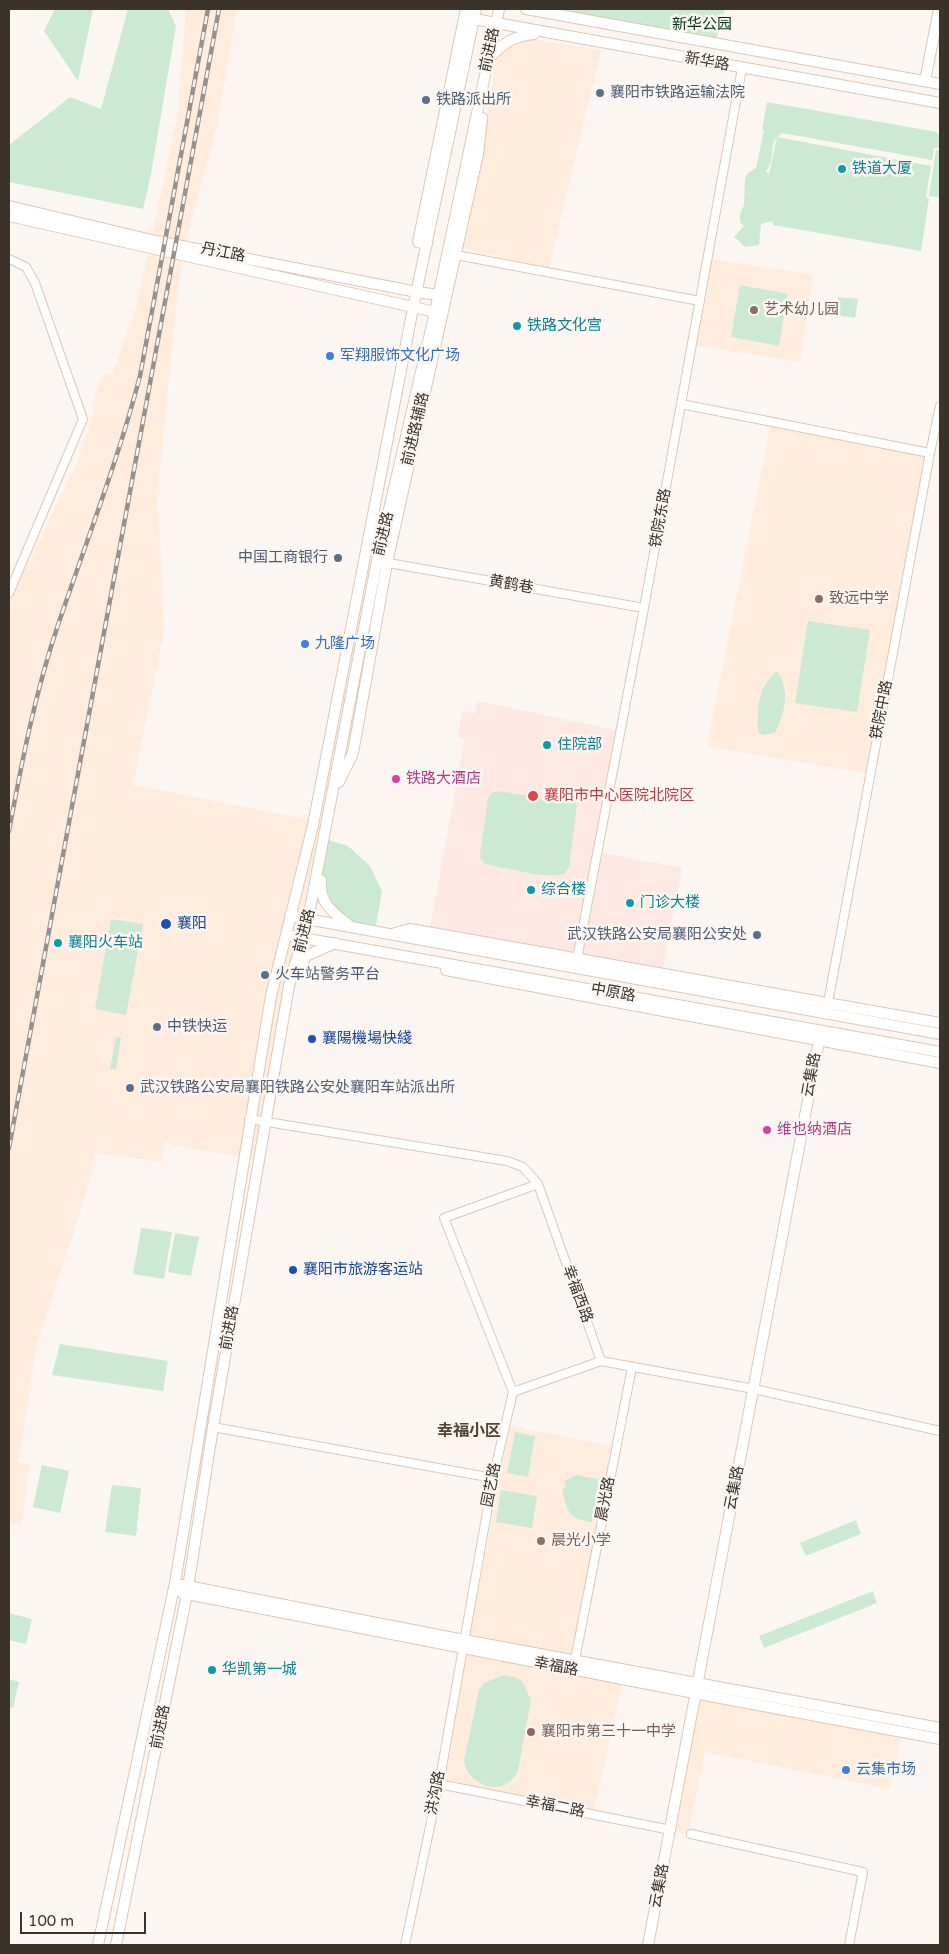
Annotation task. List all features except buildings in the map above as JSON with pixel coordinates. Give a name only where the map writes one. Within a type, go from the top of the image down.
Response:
[{"type":"main road","points":[[427,244],[418,242],[466,9]]},
{"type":"main road","name":"前进路","points":[[116,1945],[188,1590],[213,1427],[289,986],[304,938],[322,855],[435,312],[451,254],[499,9]]},
{"type":"main road","name":"新华路","points":[[526,9],[547,11],[940,84]]},
{"type":"main road","points":[[925,82],[939,9]]},
{"type":"main road","name":"前进路","points":[[98,1945],[174,1587],[249,1120],[271,996],[313,825],[413,308],[475,14]]},
{"type":"main road","name":"新华路","points":[[475,14],[496,24],[940,104]]},
{"type":"main road","points":[[488,60],[503,44],[521,36],[544,32]]},
{"type":"main road","name":"丹江路","points":[[9,206],[156,240],[439,295]]},
{"type":"main road","name":"丹江路","points":[[9,216],[435,312]]},
{"type":"main road","name":"前进路辅路","points":[[382,562],[451,254]]},
{"type":"main road","points":[[322,855],[320,892],[330,910],[351,927]]},
{"type":"main road","name":"中原路","points":[[290,916],[576,964],[826,1014],[940,1034]]},
{"type":"main road","name":"中原路","points":[[286,935],[940,1052]]},
{"type":"main road","points":[[289,986],[306,956],[334,943]]},
{"type":"main road","points":[[388,953],[399,961],[940,1063]]},
{"type":"main road","points":[[576,964],[828,1002],[940,1023]]},
{"type":"main road","name":"云集路","points":[[648,1945],[671,1830],[694,1693],[754,1389],[821,1031]]},
{"type":"main road","name":"幸福路","points":[[174,1587],[463,1644],[694,1693],[940,1739]]},
{"type":"main road","name":"幸福路","points":[[463,1644],[575,1660],[940,1728]]},
{"type":"street","name":"铁院东路","points":[[576,964],[644,608],[742,68]]},
{"type":"street","points":[[451,254],[700,301]]},
{"type":"street","points":[[9,259],[26,267],[36,283],[83,419],[9,593]]},
{"type":"street","points":[[681,404],[930,453]]},
{"type":"street","name":"铁院中路","points":[[826,1014],[940,406]]},
{"type":"street","name":"黄鹤巷","points":[[382,562],[644,608]]},
{"type":"street","name":"幸福西路","points":[[249,1120],[507,1161],[523,1167],[538,1184],[601,1361]]},
{"type":"street","points":[[538,1184],[444,1218],[513,1392],[601,1361],[754,1389],[940,1431]]},
{"type":"street","name":"晨光路","points":[[575,1660],[632,1367]]},
{"type":"street","name":"园艺路","points":[[463,1644],[493,1478],[513,1392]]},
{"type":"street","points":[[213,1427],[493,1478]]},
{"type":"street","name":"洪沟路","points":[[405,1945],[439,1784],[463,1644]]},
{"type":"street","name":"幸福二路","points":[[439,1784],[671,1830]]},
{"type":"street","points":[[690,1834],[863,1872],[849,1945]]},
{"type":"shaded area","points":[[185,9],[237,9],[217,127],[188,233],[179,281],[157,498],[164,632],[133,785],[320,822],[254,1160],[165,1143],[162,1162],[96,1153],[88,1186],[37,1345],[18,1462],[30,1465],[21,1525],[9,1523],[9,602],[77,463],[96,407],[92,404],[103,373],[112,375],[136,308],[177,118]]},
{"type":"shaded area","points":[[529,39],[601,50],[549,268],[462,248],[497,57],[507,46],[517,41]]},
{"type":"shaded area","name":"艺术幼儿园","points":[[711,259],[813,275],[800,362],[694,345]]},
{"type":"shaded area","name":"致远中学","points":[[771,422],[930,453],[870,774],[707,746]]},
{"type":"shaded area","name":"襄阳市中心医院北院区","points":[[478,701],[625,732],[601,853],[682,868],[663,969],[430,927],[465,739],[458,737],[462,711],[475,713]]},
{"type":"shaded area","name":"晨光小学","points":[[510,1426],[611,1446],[573,1656],[469,1636]]},
{"type":"shaded area","name":"襄阳市第三十一中学","points":[[465,1654],[622,1684],[594,1810],[443,1780]]},
{"type":"shaded area","name":"云集市场","points":[[697,1697],[901,1735],[890,1789],[705,1752],[688,1834],[674,1832]]},
{"type":"green space","points":[[55,9],[93,9],[78,81],[44,31]]},
{"type":"green space","points":[[128,9],[168,9],[176,26],[151,174],[143,209],[9,182],[9,145],[70,97],[101,109]]},
{"type":"green space","name":"新华公园","points":[[552,9],[725,9],[715,43]]},
{"type":"green space","points":[[767,102],[937,132],[940,135],[940,148],[934,148],[932,160],[782,133],[777,137],[931,166],[926,197],[929,199],[921,251],[774,226],[772,221],[761,224],[759,245],[745,247],[734,237],[744,226],[740,222],[740,214],[744,205],[745,179],[748,173],[756,168],[764,130],[762,130]],"holes":[[[777,138],[769,175],[766,171],[771,161],[774,142]]]},
{"type":"green space","points":[[936,150],[940,151],[940,198],[929,196]]},
{"type":"green space","points":[[740,285],[788,294],[779,346],[731,337]]},
{"type":"green space","points":[[838,297],[858,299],[855,318],[835,315]]},
{"type":"green space","points":[[808,621],[870,630],[857,712],[795,703]]},
{"type":"green space","points":[[777,671],[784,686],[784,709],[775,733],[762,735],[758,732],[760,699],[766,684]]},
{"type":"green space","points":[[497,791],[577,803],[569,867],[564,874],[546,875],[525,872],[485,864],[481,860],[480,855],[488,798]]},
{"type":"green space","points":[[325,839],[348,846],[370,866],[382,891],[375,931],[351,927],[320,893]]},
{"type":"green space","points":[[111,919],[143,924],[126,1015],[95,1009]]},
{"type":"green space","points":[[116,1037],[121,1038],[116,1070],[110,1069]]},
{"type":"green space","points":[[141,1228],[172,1232],[164,1279],[133,1274]]},
{"type":"green space","points":[[175,1233],[199,1237],[191,1276],[168,1272]]},
{"type":"green space","points":[[60,1344],[168,1361],[163,1391],[52,1375]]},
{"type":"green space","points":[[515,1432],[535,1436],[528,1477],[507,1473]]},
{"type":"green space","points":[[42,1465],[69,1471],[60,1513],[33,1507]]},
{"type":"green space","points":[[576,1475],[599,1479],[592,1522],[578,1519],[570,1513],[566,1503],[562,1490],[566,1486],[564,1481]]},
{"type":"green space","points":[[112,1485],[141,1488],[136,1536],[105,1532]]},
{"type":"green space","points":[[501,1490],[537,1496],[532,1528],[496,1522]]},
{"type":"green space","points":[[856,1520],[861,1534],[806,1556],[800,1543]]},
{"type":"green space","points":[[873,1591],[877,1603],[764,1648],[759,1636]]},
{"type":"green space","points":[[9,1613],[32,1619],[26,1644],[9,1640]]},
{"type":"green space","points":[[504,1675],[522,1681],[531,1700],[518,1771],[512,1780],[506,1784],[490,1787],[473,1778],[464,1761],[479,1690],[484,1683]]},
{"type":"green space","points":[[9,1679],[19,1682],[13,1708],[9,1707]]},
{"type":"railway","points":[[9,831],[24,753],[42,676],[112,470],[140,376],[208,9]]},
{"type":"railway","points":[[9,1148],[219,9]]},
{"type":"place","name":"襄阳市铁路运输法院","points":[[600,93]]},
{"type":"place","name":"铁路派出所","points":[[426,100]]},
{"type":"place","name":"铁道大厦","points":[[842,169]]},
{"type":"place","name":"艺术幼儿园","points":[[754,310]]},
{"type":"place","name":"铁路文化宫","points":[[517,326]]},
{"type":"place","name":"军翔服饰文化广场","points":[[330,356]]},
{"type":"place","name":"中国工商银行","points":[[338,558]]},
{"type":"place","name":"致远中学","points":[[819,599]]},
{"type":"place","name":"九隆广场","points":[[305,644]]},
{"type":"place","name":"住院部","points":[[547,745]]},
{"type":"place","name":"铁路大酒店","points":[[396,779]]},
{"type":"place","name":"襄阳市中心医院北院区","points":[[533,796]]},
{"type":"place","name":"综合楼","points":[[531,890]]},
{"type":"place","name":"门诊大楼","points":[[630,903]]},
{"type":"place","name":"襄阳","points":[[166,924]]},
{"type":"place","name":"武汉铁路公安局襄阳公安处","points":[[757,935]]},
{"type":"place","name":"襄阳火车站","points":[[58,943]]},
{"type":"place","name":"火车站警务平台","points":[[265,975]]},
{"type":"place","name":"中铁快运","points":[[157,1027]]},
{"type":"place","name":"襄陽機場快綫","points":[[312,1039]]},
{"type":"place","name":"武汉铁路公安局襄阳铁路公安处襄阳车站派出所","points":[[130,1088]]},
{"type":"place","name":"维也纳酒店","points":[[767,1130]]},
{"type":"place","name":"襄阳市旅游客运站","points":[[293,1270]]},
{"type":"place","name":"晨光小学","points":[[541,1541]]},
{"type":"place","name":"华凯第一城","points":[[212,1670]]},
{"type":"place","name":"襄阳市第三十一中学","points":[[531,1732]]},
{"type":"place","name":"云集市场","points":[[846,1770]]},
{"type":"district","name":"幸福小区","points":[[469,1432]]}]
